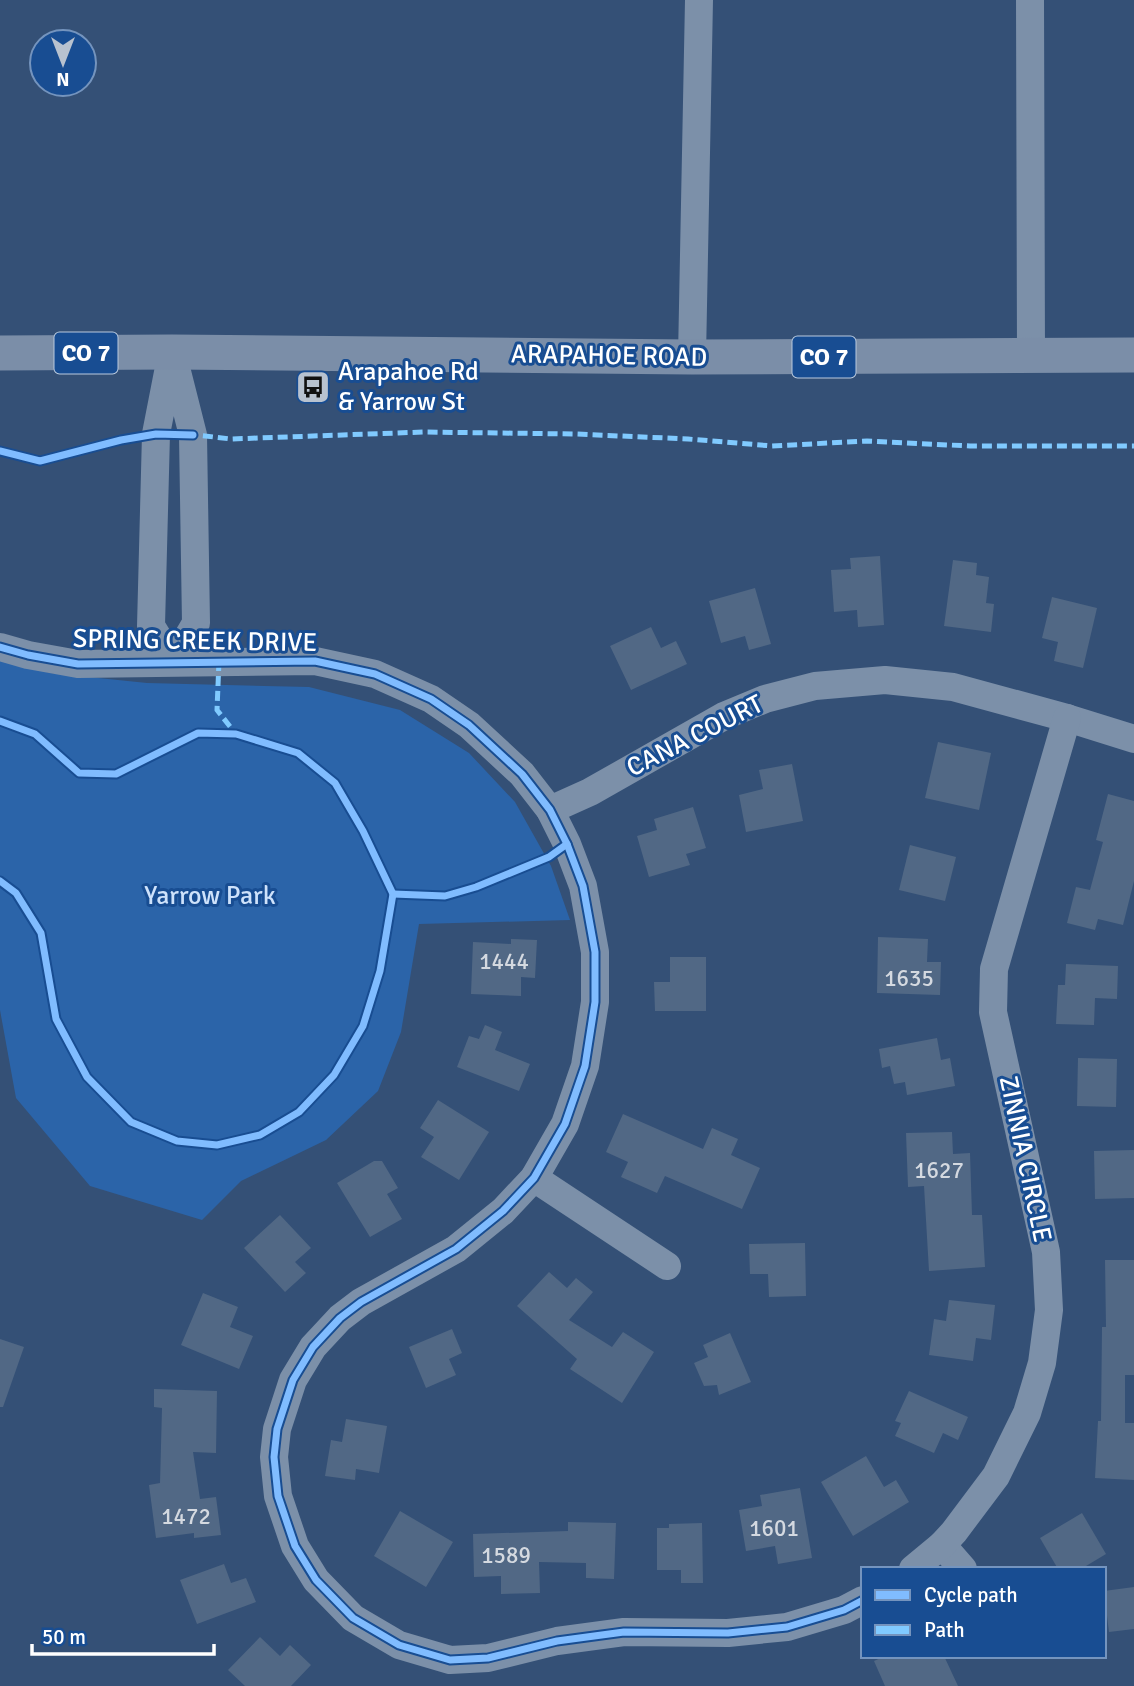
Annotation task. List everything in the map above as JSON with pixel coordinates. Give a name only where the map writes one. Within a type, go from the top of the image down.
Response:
[{"type":"main road","name":"ARAPAHOE ROAD","points":[[0,353],[692,357],[1134,355]]},
{"type":"street","points":[[692,357],[699,0]]},
{"type":"street","points":[[1030,0],[1031,356]]},
{"type":"street","points":[[172,352],[192,435],[196,623],[173,662],[151,626],[156,434],[172,352]]},
{"type":"street","name":"SPRING CREEK DRIVE","points":[[0,647],[78,664],[315,661],[375,674],[431,699],[469,725],[522,774],[550,810]]},
{"type":"street","name":"CANA COURT","points":[[550,810],[590,792],[724,716],[765,699],[816,686],[885,680],[953,687],[1134,739]]},
{"type":"street","name":"ZINNIA CIRCLE","points":[[914,1567],[954,1532],[996,1476],[1027,1413],[1042,1363],[1049,1310],[1046,1252],[993,1012],[994,969],[1067,718]]},
{"type":"street","points":[[550,810],[583,886],[595,952],[595,1002],[585,1066],[569,1113],[534,1178],[503,1211],[456,1249],[361,1302],[340,1318],[313,1347],[293,1380],[277,1429],[274,1457],[278,1496],[295,1546],[316,1580],[353,1618],[399,1645],[450,1660],[488,1658],[557,1641],[624,1632],[728,1633],[787,1627],[844,1610],[861,1601]]},
{"type":"street","points":[[534,1178],[667,1266]]},
{"type":"street","points":[[942,1545],[961,1567]]},
{"type":"green space","name":"Yarrow Park","points":[[0,659],[50,673],[147,683],[309,687],[400,710],[469,753],[515,802],[551,866],[570,920],[419,924],[401,1032],[378,1091],[326,1140],[241,1181],[202,1220],[90,1186],[16,1098],[0,1010]]},
{"type":"building","points":[[880,556],[884,625],[858,627],[857,610],[834,612],[831,570],[851,569],[850,558]]},
{"type":"building","points":[[953,560],[977,563],[976,575],[989,577],[986,603],[994,604],[991,632],[944,626]]},
{"type":"building","points":[[755,588],[771,644],[749,650],[745,636],[721,643],[709,601]]},
{"type":"building","points":[[1052,597],[1097,608],[1083,668],[1054,661],[1058,642],[1042,638]]},
{"type":"building","points":[[651,627],[661,648],[676,641],[687,664],[631,690],[610,646]]},
{"type":"building","points":[[938,742],[991,753],[979,810],[925,798]]},
{"type":"building","points":[[792,764],[803,821],[746,832],[739,795],[763,789],[759,770]]},
{"type":"building","points":[[1108,794],[1134,801],[1134,881],[1123,925],[1098,919],[1095,930],[1067,923],[1076,887],[1090,890],[1103,842],[1096,840]]},
{"type":"building","points":[[693,807],[706,848],[686,854],[690,865],[649,877],[637,836],[657,830],[654,819]]},
{"type":"building","points":[[910,845],[956,857],[945,901],[899,890]]},
{"type":"building","points":[[878,937],[928,939],[927,962],[941,962],[940,995],[877,993]]},
{"type":"building","points":[[511,939],[537,940],[535,978],[521,977],[521,996],[471,994],[473,942],[511,944]]},
{"type":"building","points":[[670,957],[706,957],[706,1011],[655,1011],[654,982],[670,982]]},
{"type":"building","points":[[1066,964],[1118,966],[1117,999],[1095,998],[1094,1025],[1056,1024],[1058,985],[1065,985]]},
{"type":"building","points":[[485,1025],[502,1032],[495,1050],[530,1064],[519,1091],[457,1067],[469,1036],[479,1039]]},
{"type":"building","points":[[937,1038],[941,1060],[950,1058],[955,1086],[907,1095],[905,1082],[894,1084],[890,1066],[882,1068],[879,1049]]},
{"type":"building","points":[[1078,1058],[1117,1059],[1116,1107],[1077,1106]]},
{"type":"building","points":[[438,1100],[489,1132],[459,1180],[421,1157],[434,1137],[420,1128]]},
{"type":"building","points":[[623,1114],[703,1149],[712,1128],[738,1139],[731,1155],[760,1168],[742,1209],[665,1176],[657,1193],[621,1177],[628,1162],[606,1152]]},
{"type":"building","points":[[952,1132],[953,1154],[970,1153],[972,1215],[982,1215],[985,1267],[929,1271],[924,1186],[908,1187],[906,1133]]},
{"type":"building","points":[[1134,1150],[1134,1198],[1095,1199],[1094,1151]]},
{"type":"building","points":[[374,1161],[382,1161],[398,1188],[387,1194],[402,1219],[370,1237],[337,1183]]},
{"type":"building","points":[[280,1215],[311,1248],[295,1262],[306,1273],[285,1292],[244,1248]]},
{"type":"building","points":[[805,1243],[806,1296],[769,1297],[768,1274],[750,1274],[749,1244]]},
{"type":"building","points":[[1105,1260],[1134,1260],[1134,1375],[1125,1375],[1125,1423],[1134,1423],[1134,1480],[1095,1478],[1098,1421],[1101,1421],[1102,1327],[1106,1327]]},
{"type":"building","points":[[549,1272],[567,1288],[576,1278],[593,1292],[569,1320],[612,1347],[623,1332],[654,1352],[622,1403],[570,1369],[577,1359],[517,1306]]},
{"type":"building","points":[[203,1293],[238,1307],[230,1327],[253,1336],[239,1369],[181,1345]]},
{"type":"building","points":[[949,1300],[995,1305],[991,1340],[976,1338],[973,1361],[929,1355],[934,1319],[946,1321]]},
{"type":"building","points":[[452,1329],[462,1353],[449,1359],[456,1375],[426,1388],[409,1347]]},
{"type":"building","points":[[730,1333],[751,1382],[719,1395],[717,1385],[704,1386],[694,1363],[708,1357],[703,1345]]},
{"type":"building","points":[[0,1339],[24,1347],[3,1407],[0,1407]]},
{"type":"building","points":[[154,1389],[217,1391],[216,1453],[193,1452],[200,1499],[216,1497],[221,1535],[194,1538],[194,1533],[156,1538],[149,1485],[160,1483],[162,1408],[154,1407]]},
{"type":"building","points":[[909,1391],[968,1417],[958,1440],[943,1433],[934,1453],[895,1436],[901,1423],[895,1421]]},
{"type":"building","points":[[346,1419],[387,1426],[379,1473],[356,1469],[355,1480],[325,1476],[331,1440],[342,1442]]},
{"type":"building","points":[[866,1456],[884,1487],[896,1480],[909,1502],[853,1536],[821,1482]]},
{"type":"building","points":[[800,1488],[812,1558],[778,1564],[775,1546],[746,1551],[739,1510],[762,1506],[760,1495]]},
{"type":"building","points":[[400,1511],[453,1542],[426,1587],[374,1556]]},
{"type":"building","points":[[1082,1513],[1106,1554],[1084,1567],[1057,1567],[1040,1538]]},
{"type":"building","points":[[568,1522],[616,1523],[614,1579],[586,1578],[586,1563],[539,1562],[540,1593],[501,1594],[501,1576],[474,1577],[473,1534],[568,1531]]},
{"type":"building","points":[[702,1523],[703,1583],[681,1583],[681,1570],[657,1570],[657,1528],[669,1528],[669,1524]]},
{"type":"building","points":[[224,1564],[231,1583],[246,1578],[256,1602],[197,1624],[180,1580]]},
{"type":"building","points":[[1134,1587],[1134,1629],[1109,1632],[1106,1591]]},
{"type":"building","points":[[260,1637],[280,1656],[290,1645],[311,1665],[291,1686],[245,1686],[228,1670]]},
{"type":"building","points":[[881,1658],[945,1658],[958,1686],[885,1686],[874,1661]]},
{"type":"marked path","points":[[188,434],[231,439],[424,432],[575,434],[772,446],[867,441],[970,446],[1134,446]]},
{"type":"marked path","points":[[219,661],[217,710],[236,734]]},
{"type":"cycle path","points":[[0,451],[40,461],[156,434],[193,435]]},
{"type":"cycle path","points":[[0,647],[78,664],[315,661],[375,674],[431,699],[469,725],[522,774],[550,810],[583,886],[595,952],[595,1002],[585,1066],[565,1124],[534,1178],[503,1211],[456,1249],[361,1302],[340,1318],[313,1347],[293,1380],[277,1429],[274,1457],[278,1496],[295,1546],[316,1580],[353,1618],[399,1645],[450,1660],[488,1658],[557,1641],[624,1632],[728,1633],[787,1627],[844,1610],[861,1601]]},
{"type":"cycle path","points":[[0,721],[35,734],[79,773],[116,774],[198,733],[236,734],[298,753],[335,783],[363,831],[393,894],[380,971],[363,1026],[334,1075],[299,1112],[260,1135],[217,1145],[177,1141],[131,1122],[87,1077],[56,1019],[41,933],[16,893],[0,881]]},
{"type":"cycle path","points":[[393,894],[445,896],[476,887],[549,857],[567,844]]},
{"type":"place","name":"Arapahoe Rd & Yarrow St","points":[[313,387]]}]
